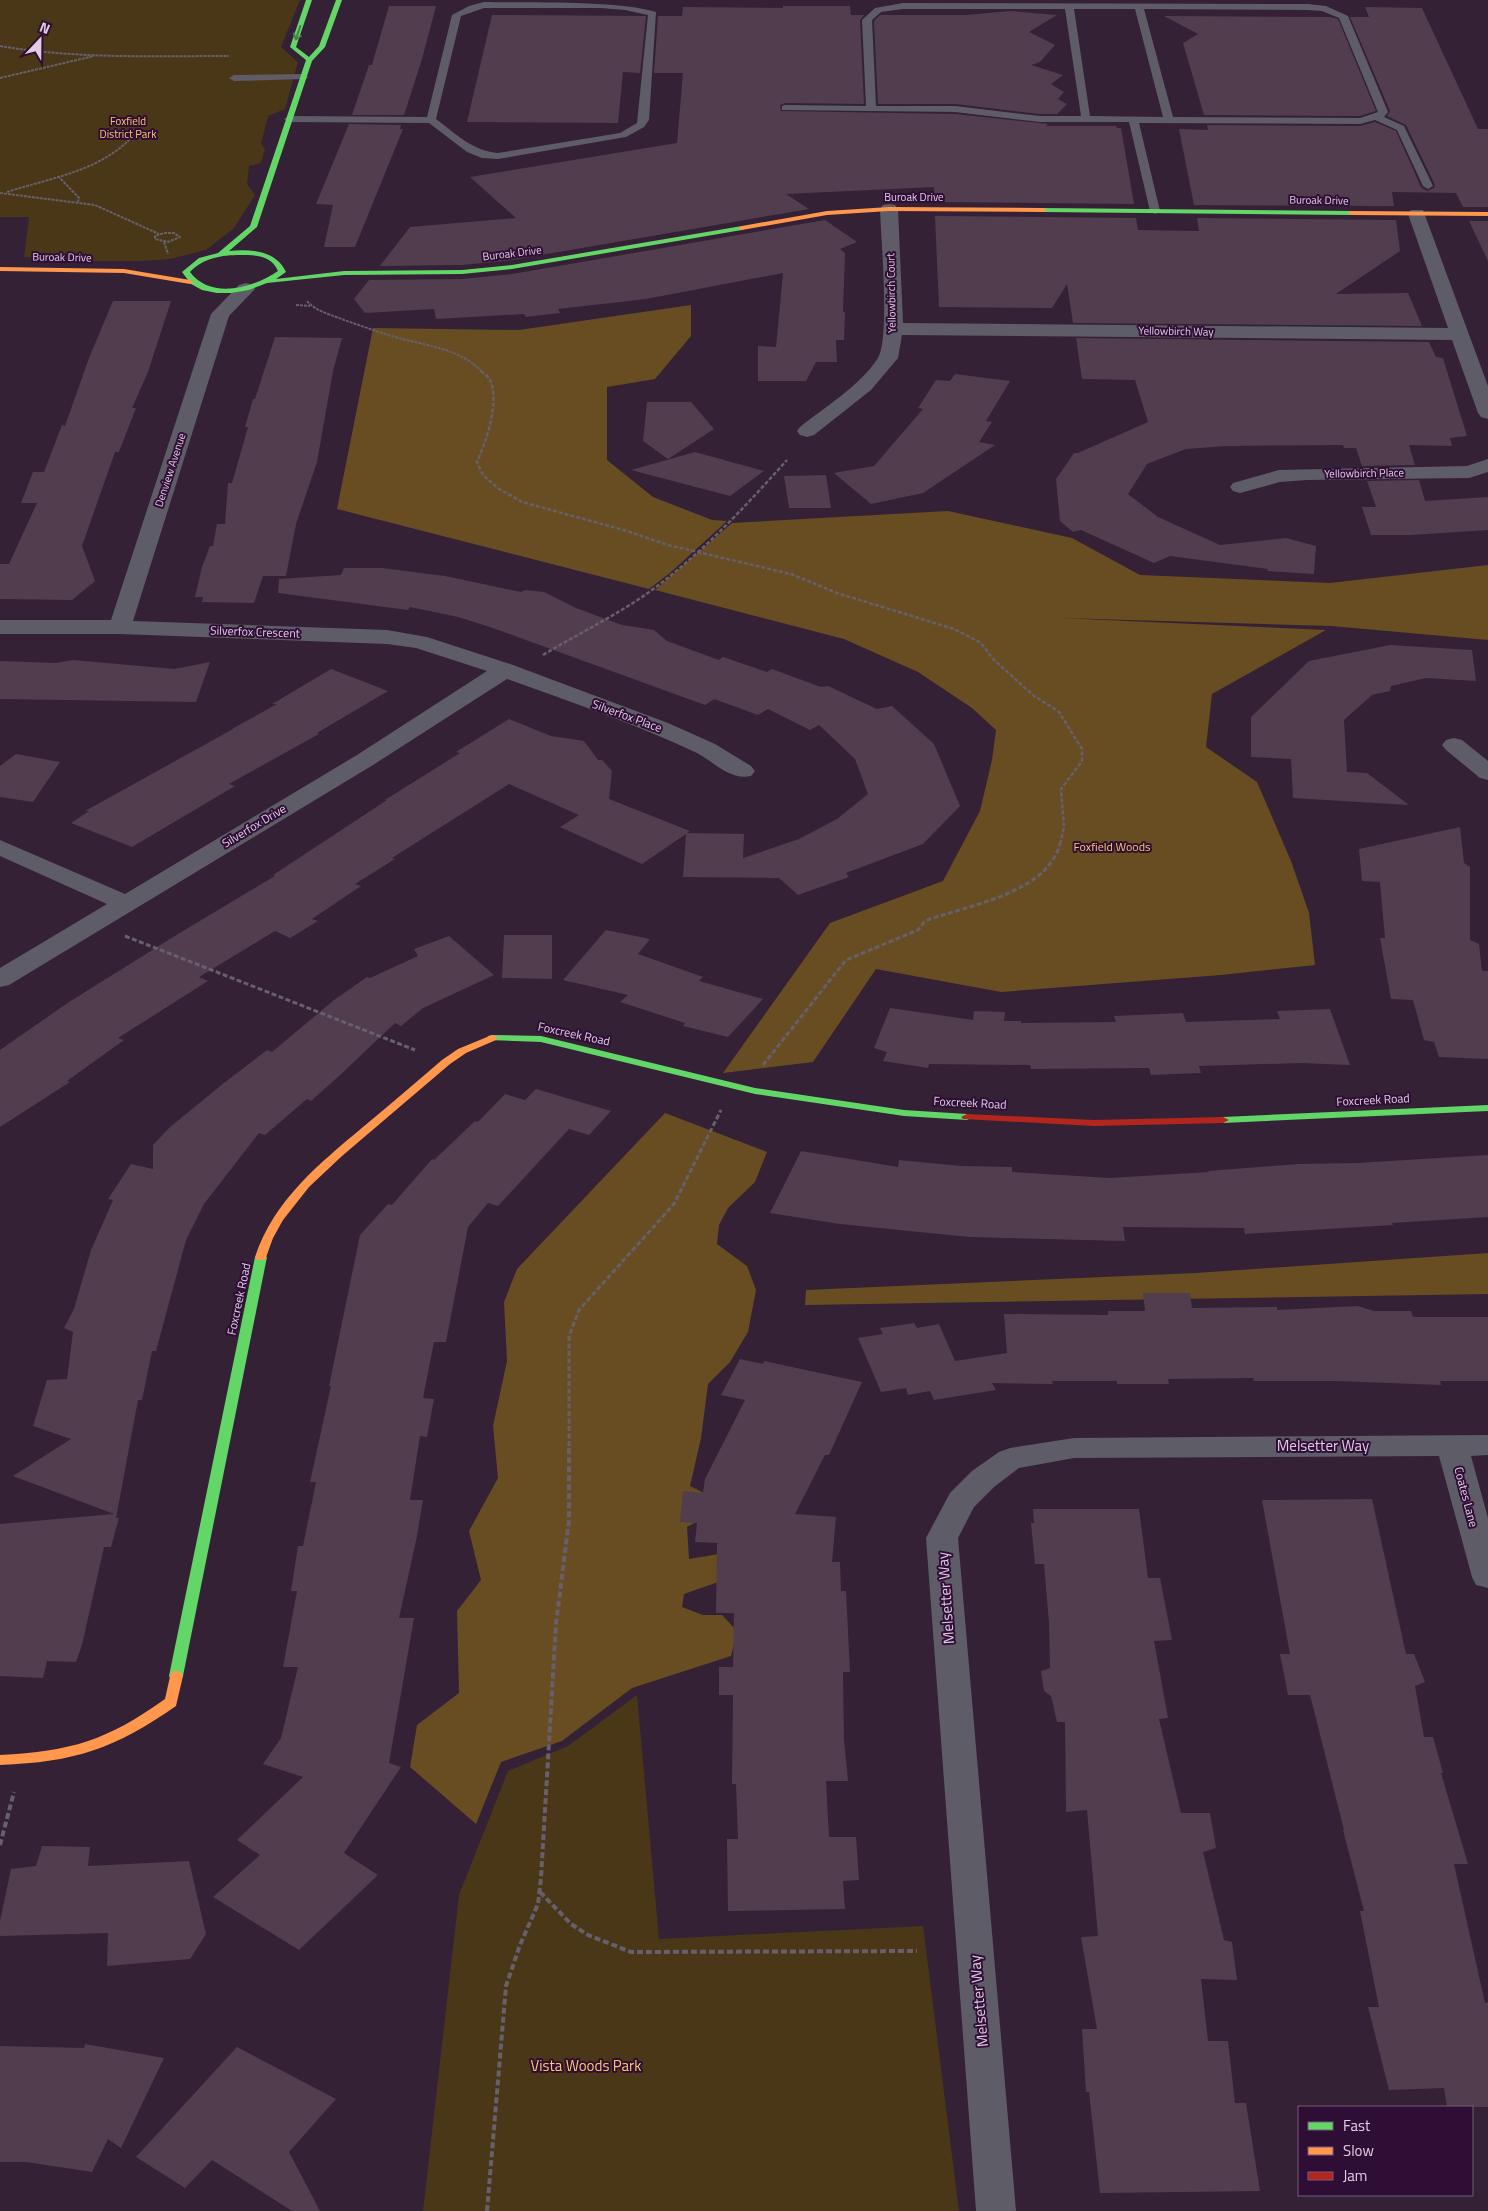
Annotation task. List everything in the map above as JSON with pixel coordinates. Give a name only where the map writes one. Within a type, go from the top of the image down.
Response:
[{"type":"street","points":[[309,0],[294,47],[309,60]]},
{"type":"street","points":[[179,264],[220,255],[253,227],[309,60],[322,47],[339,0]]},
{"type":"street","name":"Buroak Drive","points":[[0,269],[124,271],[190,282],[212,289],[246,289],[270,282],[344,273],[452,272],[512,267],[827,213],[890,208],[1488,214]]},
{"type":"street","name":"Yellowbirch Court","points":[[807,431],[864,386],[888,358],[894,328],[890,208]]},
{"type":"street","points":[[1417,214],[1458,334],[1488,413]]},
{"type":"street","points":[[253,227],[260,246],[282,267],[282,272],[270,282]]},
{"type":"street","name":"Buroak Drive","points":[[220,255],[246,254],[300,266],[344,273]]},
{"type":"street","points":[[190,282],[186,272],[195,262]]},
{"type":"street","name":"Buroak Drive","points":[[124,271],[161,266]]},
{"type":"street","points":[[212,289],[220,314]]},
{"type":"street","name":"Denview Avenue","points":[[120,627],[220,314],[246,289]]},
{"type":"street","name":"Yellowbirch Way","points":[[894,328],[1458,334]]},
{"type":"street","name":"Yellowbirch Place","points":[[1240,487],[1279,476],[1469,472],[1488,465]]},
{"type":"street","name":"Silverfox Crescent","points":[[0,627],[120,627],[387,637],[419,642],[475,658],[505,670]]},
{"type":"street","name":"Silverfox Place","points":[[505,670],[660,728],[707,749],[743,771]]},
{"type":"street","name":"Silverfox Drive","points":[[0,979],[365,760],[505,670]]},
{"type":"street","points":[[1454,745],[1488,773]]},
{"type":"street","points":[[0,847],[125,904]]},
{"type":"street","name":"Foxcreek Road","points":[[0,1760],[23,1760],[74,1754],[108,1743],[140,1726],[171,1702],[263,1249],[282,1212],[317,1172],[446,1062],[462,1051],[490,1038],[541,1039],[743,1088],[904,1113],[1094,1123],[1291,1118],[1488,1108]]},
{"type":"street","name":"Coates Lane","points":[[1452,1445],[1488,1578]]},
{"type":"street","name":"Melsetter Way","points":[[996,2211],[942,1538],[961,1501],[982,1479],[1010,1459],[1074,1448],[1488,1445]]},
{"type":"lane","points":[[786,108],[955,110],[1032,118],[1133,120],[1360,121],[1376,118],[1383,112],[1342,16],[1322,4],[1139,7],[903,6],[878,10],[871,13],[868,20],[871,109]]},
{"type":"lane","points":[[289,119],[431,120],[471,150],[498,156],[623,135],[641,125],[644,120],[653,14],[650,11],[626,6],[484,6],[463,11],[457,15],[431,120]]},
{"type":"lane","points":[[1069,7],[1086,119]]},
{"type":"lane","points":[[1139,7],[1169,120]]},
{"type":"lane","points":[[234,78],[303,78]]},
{"type":"lane","points":[[1376,118],[1401,128],[1428,186]]},
{"type":"lane","points":[[1133,120],[1155,211]]},
{"type":"path","points":[[0,46],[40,53],[96,56],[231,56]]},
{"type":"path","points":[[0,78],[96,56]]},
{"type":"path","points":[[4,193],[58,176],[111,156],[123,148],[130,139]]},
{"type":"path","points":[[58,176],[79,198],[78,202]]},
{"type":"path","points":[[0,193],[94,205],[159,234],[174,233],[180,237],[178,240],[164,242],[155,239],[159,234]]},
{"type":"path","points":[[305,297],[310,306],[334,316],[397,338],[450,351],[473,362],[491,381],[493,397],[488,435],[477,462],[483,475],[499,489],[522,502],[546,510],[627,531],[696,552],[791,574],[854,598],[954,629],[980,642],[993,659],[1033,694],[1059,712],[1082,749],[1082,761],[1061,788],[1064,827],[1058,852],[1047,869],[1027,885],[925,921],[918,930],[846,960],[743,1088],[720,1112],[674,1204],[579,1310],[569,1336],[569,1520],[556,1624],[540,1892],[538,1904],[520,1945],[506,1986],[487,2211]]},
{"type":"path","points":[[538,658],[641,597],[696,552],[752,498],[787,460]]},
{"type":"path","points":[[95,922],[125,936],[446,1062]]},
{"type":"path","points":[[0,1845],[23,1760]]},
{"type":"path","points":[[540,1892],[572,1924],[588,1935],[631,1952],[917,1951]]},
{"type":"green space","name":"Foxfield District Park","points":[[0,0],[300,0],[281,47],[298,62],[285,109],[268,116],[261,144],[265,149],[261,163],[249,166],[247,184],[255,195],[234,228],[206,250],[170,259],[88,261],[24,257],[29,217],[0,217]]},
{"type":"green space","points":[[691,305],[691,336],[655,379],[607,387],[607,460],[653,497],[712,520],[727,521],[670,573],[649,589],[337,509],[373,328],[519,330]]},
{"type":"green space","name":"Foxfield Woods","points":[[948,511],[1072,538],[1140,575],[1330,583],[1488,565],[1488,640],[1331,626],[1061,618],[1326,630],[1212,694],[1206,747],[1257,782],[1291,861],[1309,913],[1315,965],[1221,975],[1001,992],[876,969],[813,1062],[723,1073],[830,923],[943,881],[980,811],[992,760],[996,730],[972,708],[918,672],[844,639],[655,590],[732,523]]},
{"type":"green space","points":[[665,1113],[767,1152],[755,1182],[728,1208],[719,1225],[717,1244],[747,1266],[756,1290],[748,1332],[730,1362],[708,1384],[701,1438],[690,1486],[708,1495],[709,1515],[687,1527],[689,1559],[719,1554],[721,1581],[684,1594],[682,1607],[703,1615],[722,1615],[737,1631],[731,1656],[632,1688],[562,1741],[501,1762],[476,1824],[410,1767],[417,1725],[459,1693],[457,1611],[481,1580],[469,1531],[498,1478],[493,1426],[507,1361],[504,1302],[517,1269]]},
{"type":"green space","points":[[1488,1253],[1488,1294],[805,1305],[806,1290],[1196,1273]]},
{"type":"green space","name":"Vista Woods Park","points":[[637,1695],[659,1939],[923,1926],[959,2211],[423,2211],[459,1895],[508,1771],[568,1746]]},
{"type":"building","points":[[389,6],[436,6],[404,115],[352,115],[369,65],[372,65]]},
{"type":"building","points":[[783,6],[850,6],[851,15],[864,15],[860,20],[864,104],[785,103],[780,105],[781,111],[955,114],[1048,124],[1046,126],[1116,126],[1121,128],[1134,204],[935,202],[934,187],[786,194],[809,209],[512,260],[462,265],[380,266],[410,227],[516,218],[470,177],[677,143],[683,73],[654,73],[658,16],[682,16],[683,7],[783,8]]},
{"type":"building","points":[[1365,7],[1422,8],[1478,129],[1488,129],[1488,207],[1463,207],[1456,193],[1392,192],[1394,206],[1194,205],[1179,129],[1208,130],[1207,125],[1360,126],[1375,122],[1396,131],[1421,187],[1427,191],[1434,188],[1435,185],[1406,125],[1387,116],[1390,111],[1350,17],[1369,17]]},
{"type":"building","points":[[1011,11],[1057,15],[1029,32],[1055,45],[1040,62],[1031,65],[1063,75],[1051,84],[1064,92],[1058,99],[1067,104],[1057,114],[1040,114],[955,104],[878,104],[874,21],[880,15],[966,15]]},
{"type":"building","points":[[492,15],[646,16],[640,73],[623,72],[618,123],[467,122]]},
{"type":"building","points":[[1164,16],[1330,17],[1338,19],[1376,111],[1360,116],[1204,115],[1183,43],[1198,34]]},
{"type":"building","points":[[349,124],[401,125],[400,129],[403,129],[355,247],[324,247],[333,205],[316,204]]},
{"type":"building","points":[[935,216],[1136,218],[1138,230],[1199,231],[1197,218],[1396,220],[1400,251],[1336,294],[1408,293],[1422,326],[1073,323],[1067,284],[1052,308],[939,307]]},
{"type":"building","points":[[825,220],[857,242],[840,249],[845,253],[843,312],[845,312],[844,340],[836,340],[837,362],[816,362],[806,381],[758,381],[758,346],[776,347],[783,273],[646,299],[558,309],[560,313],[526,317],[524,314],[436,319],[434,309],[365,313],[354,299],[369,280],[462,279],[512,274]]},
{"type":"building","points":[[1469,221],[1488,221],[1488,261]]},
{"type":"building","points":[[113,301],[171,301],[148,372],[132,408],[136,408],[119,452],[115,452],[82,546],[95,581],[72,600],[0,599],[0,564],[9,564],[37,503],[21,503],[33,472],[44,472],[62,425],[65,426],[89,358]]},
{"type":"building","points":[[275,337],[342,338],[333,371],[317,462],[296,524],[286,576],[263,576],[254,603],[202,602],[203,597],[195,597],[202,567],[210,546],[213,546],[217,524],[225,524],[228,483],[232,483],[248,427],[245,427],[253,399],[255,399]]},
{"type":"building","points":[[1076,338],[1429,342],[1436,357],[1443,358],[1467,436],[1450,438],[1452,446],[1409,445],[1415,465],[1362,466],[1356,448],[1344,448],[1343,445],[1226,446],[1186,449],[1147,464],[1128,494],[1158,517],[1220,545],[1286,538],[1316,546],[1314,574],[1267,571],[1268,569],[1170,556],[1154,563],[1081,530],[1073,532],[1060,521],[1056,479],[1074,453],[1078,453],[1148,422],[1135,380],[1082,379]]},
{"type":"building","points":[[955,374],[1010,381],[986,421],[992,422],[979,442],[995,445],[923,493],[871,504],[834,473],[874,466],[923,409],[918,408],[936,380],[950,381]]},
{"type":"building","points":[[647,402],[691,402],[714,429],[668,459],[643,441]]},
{"type":"building","points":[[695,452],[764,471],[730,496],[631,470]]},
{"type":"building","points":[[826,475],[831,508],[789,508],[784,476]]},
{"type":"building","points":[[1419,480],[1425,501],[1488,497],[1488,530],[1411,535],[1371,535],[1362,507],[1376,507],[1367,481]]},
{"type":"building","points":[[344,568],[382,568],[445,576],[521,592],[525,590],[544,592],[576,608],[622,625],[654,630],[667,641],[719,660],[723,657],[767,672],[772,669],[821,687],[828,686],[877,709],[892,706],[934,744],[960,806],[923,844],[846,873],[849,877],[798,895],[779,878],[683,877],[686,834],[642,864],[560,827],[579,815],[509,784],[392,858],[395,859],[355,884],[361,886],[312,919],[318,921],[290,938],[275,931],[199,977],[208,981],[118,1038],[124,1040],[67,1081],[70,1082],[0,1127],[0,1050],[69,1002],[275,876],[273,875],[387,800],[385,800],[460,753],[456,752],[509,719],[551,736],[584,741],[598,760],[602,760],[612,771],[609,799],[690,831],[687,833],[744,834],[743,858],[799,839],[837,819],[868,794],[855,759],[819,725],[810,730],[768,709],[758,715],[714,699],[705,705],[458,617],[410,607],[408,610],[278,593],[279,579],[341,575]]},
{"type":"building","points":[[1390,645],[1472,650],[1476,681],[1426,678],[1391,686],[1390,691],[1372,695],[1344,720],[1347,772],[1367,773],[1409,805],[1293,798],[1291,759],[1251,757],[1251,717],[1309,661]]},
{"type":"building","points":[[73,660],[174,669],[210,662],[196,702],[0,699],[0,661],[55,663]]},
{"type":"building","points":[[331,669],[388,691],[317,733],[319,734],[229,784],[235,786],[132,847],[71,823],[89,811],[85,811],[277,704],[272,704]]},
{"type":"building","points":[[16,754],[60,762],[33,802],[0,797],[0,766]]},
{"type":"building","points":[[1460,827],[1464,863],[1470,867],[1470,940],[1479,944],[1482,971],[1488,971],[1488,1059],[1439,1057],[1434,1042],[1424,1040],[1413,1000],[1391,999],[1380,938],[1385,938],[1380,882],[1362,881],[1359,849]]},
{"type":"building","points":[[606,930],[650,939],[638,954],[703,977],[699,981],[763,999],[728,1037],[683,1026],[685,1023],[620,1002],[628,995],[563,980]]},
{"type":"building","points":[[504,935],[552,935],[552,979],[502,978]]},
{"type":"building","points":[[449,936],[494,975],[423,1008],[401,1026],[395,1023],[311,1101],[307,1099],[265,1135],[259,1133],[204,1204],[186,1240],[156,1351],[152,1351],[142,1400],[138,1400],[116,1518],[119,1518],[111,1547],[104,1547],[82,1645],[76,1662],[47,1661],[43,1678],[0,1676],[0,1524],[114,1514],[13,1476],[71,1439],[33,1426],[47,1380],[67,1379],[73,1332],[64,1328],[74,1309],[91,1250],[113,1200],[108,1199],[131,1164],[153,1169],[153,1145],[170,1127],[224,1083],[267,1050],[272,1052],[334,1000],[367,977],[370,978],[418,956],[414,949]]},
{"type":"building","points":[[890,1008],[973,1020],[974,1011],[1005,1012],[1004,1021],[1021,1021],[1021,1023],[1116,1022],[1114,1016],[1183,1013],[1186,1022],[1280,1019],[1277,1011],[1330,1009],[1350,1065],[1301,1063],[1199,1066],[1201,1073],[1151,1075],[1149,1068],[1031,1069],[1030,1065],[929,1064],[928,1068],[883,1061],[887,1052],[874,1048]]},
{"type":"building","points":[[536,1089],[611,1111],[589,1135],[569,1129],[498,1206],[488,1203],[468,1227],[446,1342],[434,1342],[423,1398],[434,1399],[427,1437],[420,1436],[410,1500],[423,1500],[399,1618],[414,1618],[389,1763],[401,1767],[344,1853],[378,1875],[299,1950],[213,1897],[260,1855],[237,1840],[303,1777],[263,1764],[281,1738],[298,1667],[283,1667],[297,1591],[291,1591],[298,1546],[303,1546],[316,1482],[310,1482],[331,1386],[329,1386],[360,1235],[388,1204],[392,1205],[432,1159],[434,1160],[475,1121],[478,1122],[505,1094],[525,1100]]},
{"type":"building","points":[[801,1151],[898,1167],[899,1160],[961,1166],[1012,1167],[1012,1172],[1110,1178],[1298,1164],[1357,1163],[1488,1155],[1488,1217],[1245,1234],[1244,1228],[1123,1227],[1125,1241],[969,1237],[840,1224],[770,1213]]},
{"type":"building","points":[[1143,1293],[1190,1293],[1192,1308],[1277,1307],[1277,1310],[1358,1306],[1374,1311],[1411,1311],[1413,1317],[1488,1317],[1488,1381],[1440,1381],[1441,1385],[1337,1381],[1254,1381],[1253,1378],[1168,1379],[1169,1384],[1117,1384],[1117,1381],[1052,1381],[1053,1384],[992,1383],[996,1390],[934,1400],[930,1391],[908,1395],[906,1388],[881,1392],[858,1338],[883,1334],[880,1328],[914,1323],[917,1328],[939,1324],[955,1361],[1007,1353],[1004,1314],[1108,1315],[1108,1311],[1145,1311]]},
{"type":"building","points":[[740,1359],[763,1364],[764,1361],[862,1382],[829,1455],[825,1455],[795,1514],[836,1517],[832,1562],[840,1562],[841,1591],[846,1591],[850,1672],[843,1672],[844,1740],[848,1781],[826,1781],[829,1837],[856,1837],[859,1880],[843,1881],[845,1909],[728,1911],[727,1839],[738,1839],[736,1784],[732,1784],[733,1695],[719,1695],[719,1667],[733,1667],[734,1613],[716,1613],[717,1543],[695,1542],[697,1523],[680,1522],[683,1491],[703,1493],[705,1479],[745,1400],[721,1395]]},
{"type":"building","points":[[1372,1499],[1406,1654],[1414,1654],[1425,1682],[1415,1686],[1424,1737],[1433,1737],[1443,1773],[1441,1773],[1468,1864],[1454,1864],[1485,2003],[1488,2002],[1488,2107],[1447,2106],[1444,2088],[1389,2090],[1368,2007],[1379,2007],[1360,1911],[1364,1911],[1310,1695],[1288,1695],[1280,1654],[1290,1654],[1262,1500]]},
{"type":"building","points":[[1033,1509],[1139,1509],[1148,1578],[1160,1578],[1172,1640],[1154,1641],[1168,1718],[1159,1719],[1181,1813],[1210,1813],[1216,1848],[1203,1852],[1224,1940],[1232,1942],[1237,1980],[1201,1979],[1208,2041],[1228,2041],[1235,2103],[1246,2103],[1260,2191],[1100,2193],[1089,2092],[1086,2092],[1082,2029],[1097,2029],[1081,1937],[1098,1936],[1087,1810],[1066,1812],[1065,1722],[1057,1722],[1051,1696],[1044,1691],[1041,1671],[1050,1668],[1049,1623],[1044,1564],[1035,1564],[1031,1523],[1034,1523]]},
{"type":"building","points":[[42,1846],[90,1847],[88,1866],[189,1861],[206,1934],[190,1959],[107,1966],[108,1933],[0,1936],[0,1921],[11,1869],[36,1866]]},
{"type":"building","points":[[85,2044],[164,2058],[121,2148],[108,2139],[92,2172],[26,2162],[0,2162],[0,2046],[84,2048]]},
{"type":"building","points":[[237,2047],[336,2099],[289,2152],[320,2211],[292,2211],[212,2160],[185,2188],[136,2157]]},
{"type":"traffic: fast","points":[[309,0],[293,47],[309,60]]},
{"type":"traffic: fast","points":[[220,255],[253,227],[309,60],[322,47],[339,0]]},
{"type":"traffic: fast","points":[[1043,210],[1352,213]]},
{"type":"traffic: fast","points":[[270,282],[344,273],[462,272],[512,267],[742,228]]},
{"type":"traffic: fast","points":[[233,253],[255,253],[269,257],[275,260],[282,272],[260,284],[231,291],[217,291],[204,288],[194,282],[186,272],[201,260],[233,253]]},
{"type":"traffic: fast","points":[[492,1038],[541,1039],[755,1091],[904,1113],[967,1117]]},
{"type":"traffic: fast","points":[[1223,1120],[1488,1108]]},
{"type":"traffic: fast","points":[[176,1676],[261,1257]]},
{"type":"traffic: slow","points":[[742,228],[827,213],[889,209],[1043,210]]},
{"type":"traffic: slow","points":[[1352,213],[1488,214]]},
{"type":"traffic: slow","points":[[0,269],[124,271],[190,282]]},
{"type":"traffic: slow","points":[[261,1257],[267,1238],[277,1219],[321,1169],[446,1062],[462,1051],[492,1038]]},
{"type":"traffic: slow","points":[[0,1760],[26,1759],[71,1752],[91,1747],[110,1739],[150,1717],[171,1702],[176,1676]]},
{"type":"traffic: jam","points":[[967,1117],[1094,1123],[1223,1120]]}]
